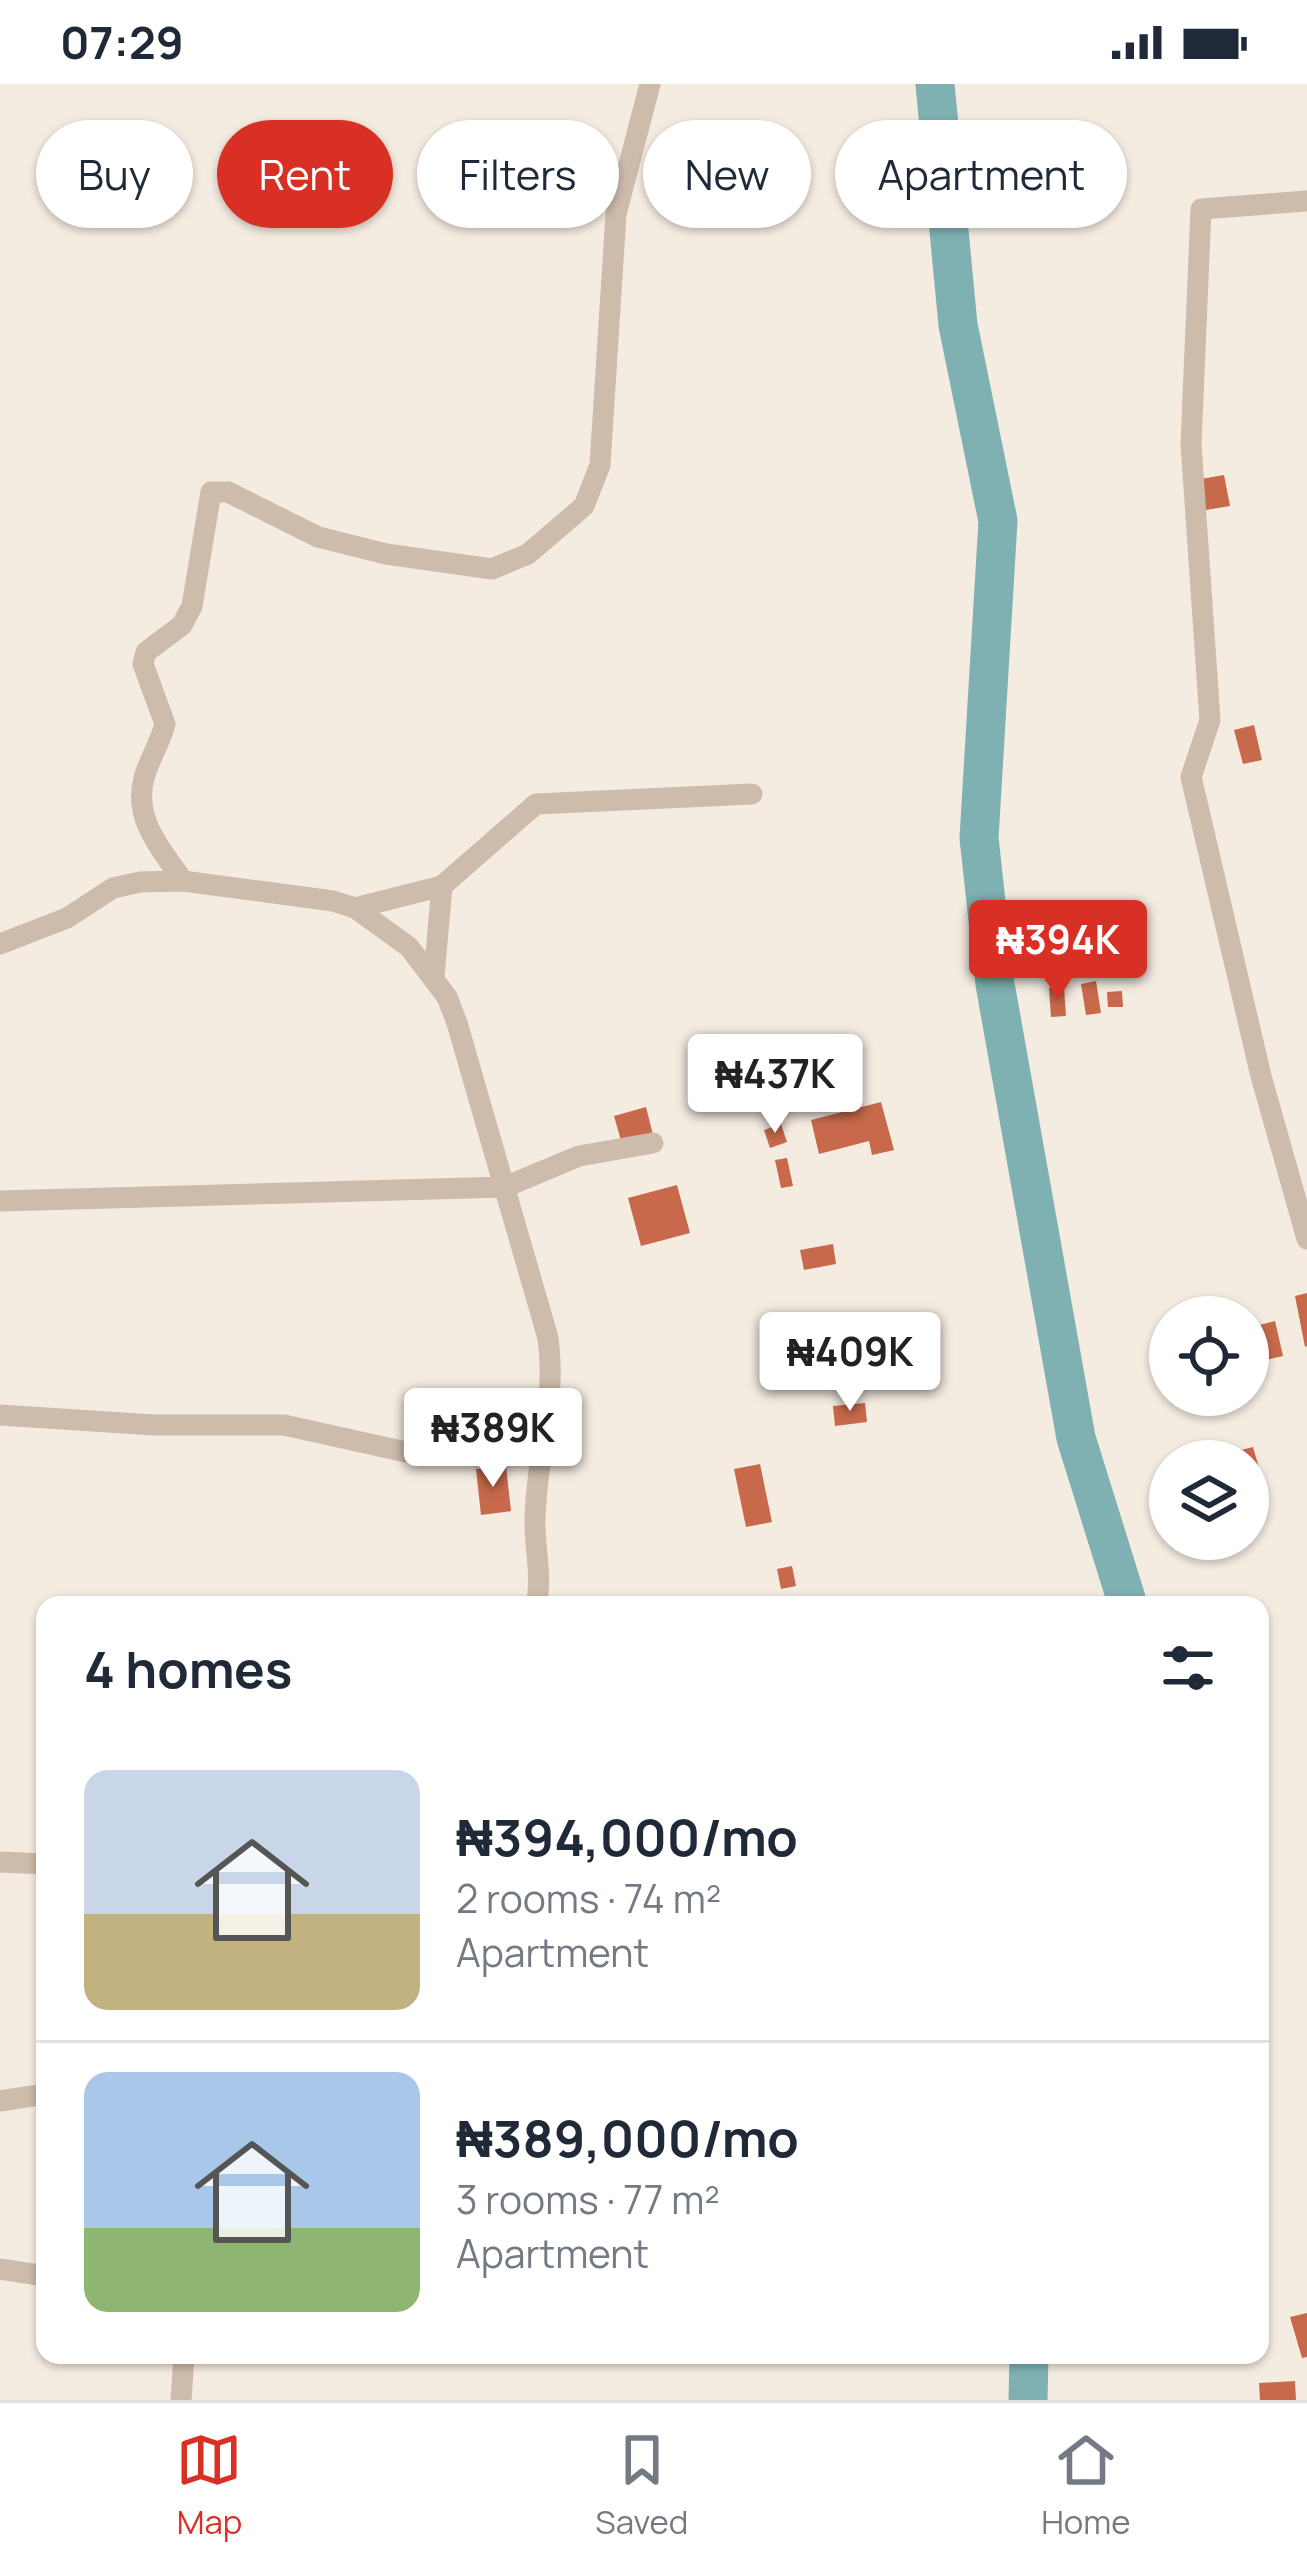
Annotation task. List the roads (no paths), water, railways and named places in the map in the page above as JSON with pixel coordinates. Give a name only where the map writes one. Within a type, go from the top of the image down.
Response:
[{"type":"street","points":[[183,881],[150,834],[141,808],[143,781],[165,724],[143,664],[146,652],[182,625],[192,605],[211,492],[228,492],[262,512],[337,542],[474,567],[509,565],[553,536],[584,506],[600,465],[616,214],[650,84]]},
{"type":"street","points":[[1307,201],[1201,208],[1191,444],[1210,720],[1191,777],[1261,1076],[1307,1239]]},
{"type":"street","points":[[0,944],[67,918],[113,887],[183,881],[355,908],[442,886],[536,804],[752,794]]},
{"type":"street","points":[[434,976],[442,886]]},
{"type":"street","points":[[355,908],[409,947],[434,976],[458,1023],[548,1338],[552,1369],[535,1517],[538,1596]]},
{"type":"street","points":[[0,1201],[505,1187],[580,1156],[653,1143]]},
{"type":"street","points":[[0,1415],[154,1425],[284,1425],[406,1452]]},
{"type":"street","points":[[0,1862],[36,1864]]},
{"type":"street","points":[[0,2102],[36,2096]]},
{"type":"street","points":[[0,2269],[36,2275]]},
{"type":"street","points":[[181,2400],[183,2364]]},
{"type":"waterway","points":[[935,84],[958,325],[998,521],[979,838],[995,984],[1076,1438],[1125,1596]]},
{"type":"waterway","points":[[1028,2400],[1029,2364]]}]
